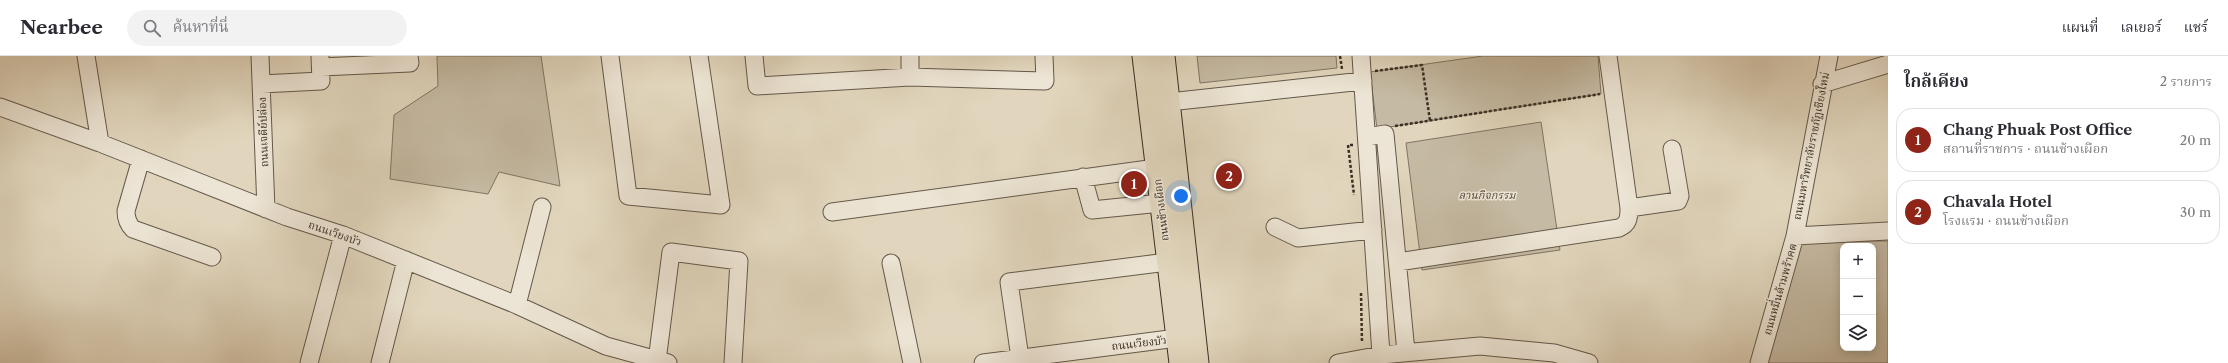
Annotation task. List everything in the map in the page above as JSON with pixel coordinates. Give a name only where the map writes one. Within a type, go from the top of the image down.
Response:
[{"type":"main road","name":"ถนนช้างเผือก","points":[[1143,56],[1180,363]]},
{"type":"main road","name":"ถนนช้างเผือก","points":[[1164,56],[1198,363]]},
{"type":"street","points":[[86,56],[100,143]]},
{"type":"street","name":"ถนนเจดีย์ปล่อง","points":[[260,56],[266,208]]},
{"type":"street","points":[[262,84],[321,81],[320,62],[410,63],[409,56]]},
{"type":"street","points":[[610,56],[628,196],[721,205],[699,56]]},
{"type":"street","points":[[754,56],[757,86],[910,77],[1045,81],[1044,56]]},
{"type":"street","points":[[910,56],[910,77]]},
{"type":"street","points":[[1361,56],[1366,76],[1360,137],[1373,230],[1381,355]]},
{"type":"street","points":[[1398,262],[1618,228],[1625,225],[1629,219],[1629,208],[1607,93],[1608,56]]},
{"type":"street","name":"ถนนมหาวิทยาลัยราชภัฏเชียงใหม่","points":[[1795,236],[1822,84],[1829,56]]},
{"type":"street","points":[[1822,84],[1887,61]]},
{"type":"street","points":[[1169,102],[1366,76]]},
{"type":"street","name":"ถนนเวียงบัว","points":[[0,107],[100,143],[266,208],[343,234],[518,305],[606,346],[662,362]]},
{"type":"street","points":[[1360,137],[1385,134],[1406,352]]},
{"type":"street","points":[[1629,208],[1678,201],[1680,196],[1672,149]]},
{"type":"street","points":[[141,159],[126,211],[127,219],[133,229],[212,257]]},
{"type":"street","points":[[832,212],[1156,168]]},
{"type":"street","points":[[1083,178],[1092,210],[1161,203]]},
{"type":"street","points":[[518,305],[542,206]]},
{"type":"street","points":[[1275,227],[1298,238],[1373,230]]},
{"type":"street","name":"ถนนหมื่่นด้ามพร้าคต","points":[[1759,363],[1795,236],[1888,231]]},
{"type":"street","points":[[309,363],[343,234]]},
{"type":"street","points":[[662,362],[671,252],[739,261],[733,363]]},
{"type":"street","points":[[380,363],[406,260]]},
{"type":"street","points":[[1020,358],[1009,282],[1167,262]]},
{"type":"street","points":[[892,263],[912,363]]},
{"type":"street","name":"ถนนเวียงบัว","points":[[983,363],[1177,338]]},
{"type":"street","points":[[1338,363],[1406,352],[1480,346],[1554,353],[1589,363]]},
{"type":"path","points":[[1340,56],[1342,75]]},
{"type":"path","points":[[1366,76],[1422,65],[1430,121]]},
{"type":"path","points":[[1392,126],[1607,93]]},
{"type":"path","points":[[1354,196],[1348,145],[1354,144],[1360,137]]},
{"type":"green space","points":[[437,56],[541,56],[560,186],[499,172],[488,194],[390,179],[394,115],[438,86]]},
{"type":"green space","points":[[1197,56],[1336,56],[1337,68],[1200,83]]},
{"type":"green space","points":[[1483,56],[1598,56],[1601,94],[1377,129],[1370,72]]},
{"type":"green space","name":"ลานกิจกรรม","points":[[1541,122],[1560,250],[1422,270],[1406,143]]},
{"type":"green space","points":[[1800,241],[1888,241],[1888,363],[1764,363]]},
{"type":"place","name":"Chavala Hotel","points":[[1229,176]]},
{"type":"place","name":"Chang Phuak Post Office","points":[[1134,184]]}]
